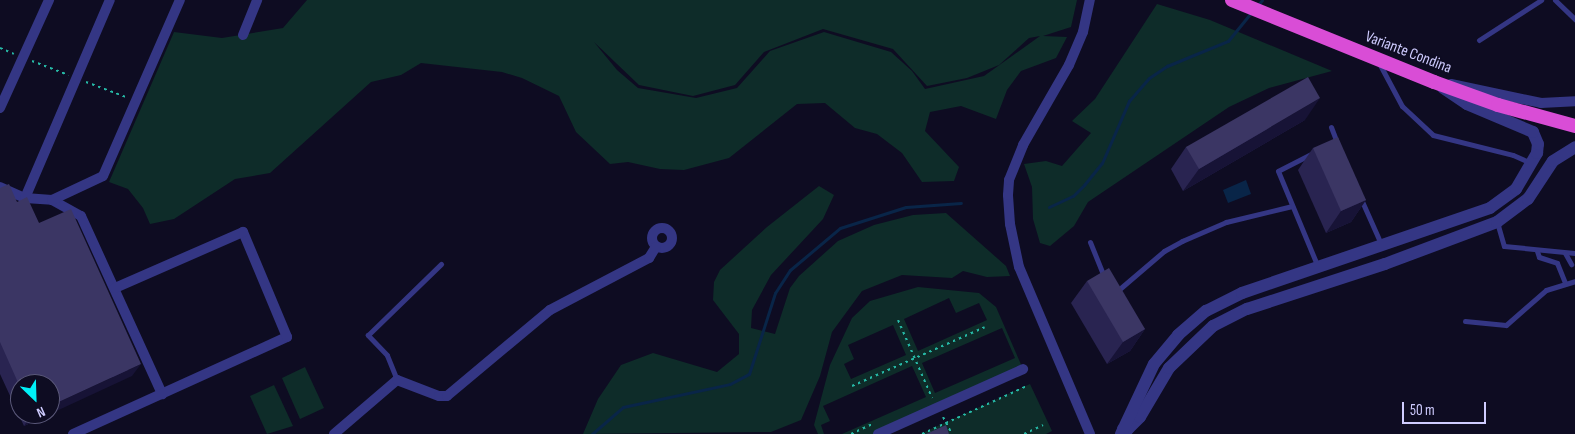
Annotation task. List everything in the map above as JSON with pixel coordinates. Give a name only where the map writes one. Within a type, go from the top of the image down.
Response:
[{"type":"highway","name":"Variante Condina","points":[[1232,0],[1434,82],[1498,105],[1575,126]]},
{"type":"street","points":[[0,108],[49,0]]},
{"type":"street","points":[[25,198],[110,0]]},
{"type":"street","points":[[52,200],[103,176],[180,0]]},
{"type":"street","points":[[243,35],[257,0]]},
{"type":"street","points":[[1090,0],[1069,65],[1022,145],[1009,180],[1008,195],[1012,239],[1019,267],[1090,434]]},
{"type":"street","points":[[1434,82],[1470,86],[1541,103],[1575,101]]},
{"type":"street","points":[[1122,431],[1154,364],[1178,335],[1206,311],[1242,293],[1490,208],[1516,189],[1532,164],[1538,144],[1533,132],[1466,104],[1434,82]]},
{"type":"street","points":[[1122,431],[1128,429],[1140,417],[1169,368],[1213,326],[1247,309],[1384,264],[1497,222],[1528,199],[1553,161],[1575,147]]},
{"type":"street","points":[[0,187],[25,198],[52,200],[81,216],[162,394]]},
{"type":"street","points":[[1490,208],[1497,222]]},
{"type":"street","points":[[73,434],[288,337],[246,234],[240,233],[115,288]]},
{"type":"street","points":[[334,434],[397,380],[439,396],[447,396],[550,310],[649,258],[656,247]]},
{"type":"street","points":[[878,434],[1023,369]]},
{"type":"lane","points":[[1479,40],[1541,0]]},
{"type":"lane","points":[[1555,0],[1575,19]]},
{"type":"lane","points":[[1377,60],[1402,106],[1433,135],[1513,155],[1532,164]]},
{"type":"lane","points":[[1331,127],[1342,154]]},
{"type":"lane","points":[[1318,150],[1278,171],[1319,268]]},
{"type":"lane","points":[[1358,190],[1383,246]]},
{"type":"lane","points":[[1090,242],[1111,296],[1164,251],[1182,241],[1226,222],[1292,206]]},
{"type":"lane","points":[[1497,222],[1504,246],[1575,253]]},
{"type":"lane","points":[[1537,250],[1539,257],[1557,263],[1565,283]]},
{"type":"lane","points":[[1565,253],[1571,264]]},
{"type":"lane","points":[[397,380],[387,355],[368,335],[441,264]]},
{"type":"lane","points":[[1465,321],[1506,325],[1546,290],[1575,281]]},
{"type":"path","points":[[898,320],[937,408],[952,434]]},
{"type":"path","points":[[852,386],[985,327]]},
{"type":"path","points":[[922,434],[1027,386]]},
{"type":"path","points":[[1024,434],[1043,425]]},
{"type":"green space","points":[[307,0],[1077,0],[1071,27],[1043,36],[1067,37],[1056,58],[1021,71],[1007,90],[996,119],[961,106],[930,112],[925,131],[959,167],[954,181],[922,182],[902,153],[877,134],[855,128],[825,103],[797,104],[729,158],[684,170],[660,169],[628,162],[610,164],[576,132],[559,96],[522,78],[502,72],[421,63],[401,75],[371,82],[270,173],[235,179],[174,219],[150,224],[143,208],[128,189],[109,182],[174,32],[222,38],[283,28]],"holes":[[[823,29],[893,49],[927,86],[967,78],[999,65],[1029,38],[1040,36],[984,76],[925,89],[912,71],[891,52],[824,32],[770,51],[737,88],[696,98],[638,88],[617,70],[594,42],[639,85],[693,96],[735,85],[764,52]]]},
{"type":"green space","points":[[1157,4],[1210,20],[1332,71],[1269,88],[1229,107],[1088,202],[1074,226],[1050,246],[1040,243],[1033,219],[1032,187],[1024,164],[1046,161],[1062,166],[1091,133],[1072,121],[1095,99]]},
{"type":"green space","points":[[819,186],[834,195],[823,219],[771,275],[752,310],[751,328],[775,334],[790,288],[799,276],[838,241],[874,225],[913,215],[946,213],[1006,266],[1010,276],[987,277],[963,271],[952,278],[902,275],[862,291],[832,332],[820,376],[801,420],[771,432],[583,434],[598,399],[621,365],[653,353],[717,372],[739,354],[739,334],[713,300],[714,282],[720,270],[767,227]]},
{"type":"green space","points":[[918,287],[979,293],[996,307],[1023,369],[878,434],[842,434],[926,397],[912,366],[823,406],[830,421],[821,425],[824,434],[818,434],[814,425],[830,365],[852,318],[870,301]],"holes":[[[949,298],[956,313],[979,303],[987,320],[918,351],[904,319]],[[893,325],[906,355],[851,379],[844,364],[854,359],[848,345]],[[1002,328],[1015,358],[935,393],[922,363]]]},
{"type":"green space","points":[[305,367],[324,408],[300,419],[282,378]]},
{"type":"green space","points":[[1030,384],[1052,431],[1046,434],[920,434]]},
{"type":"green space","points":[[274,385],[293,426],[267,434],[250,396]]},
{"type":"water","points":[[1246,180],[1251,194],[1228,203],[1223,190]]},
{"type":"building","points":[[1308,77],[1320,98],[1199,169],[1186,147]]},
{"type":"building","points":[[1338,137],[1366,200],[1341,211],[1313,148]]},
{"type":"building","points":[[9,184],[17,202],[27,197],[39,223],[71,209],[141,364],[60,401],[60,374],[14,374],[0,342],[0,188]]},
{"type":"building","points":[[1109,268],[1145,329],[1123,342],[1087,281]]},
{"type":"building","points":[[946,425],[949,434],[926,434]]},
{"type":"waterway","points":[[1256,7],[1262,0]]},
{"type":"waterway","points":[[1049,207],[1073,196],[1102,163],[1129,101],[1149,78],[1167,66],[1228,41],[1252,11]]},
{"type":"waterway","points":[[592,434],[623,407],[730,384],[749,374],[775,293],[790,270],[840,228],[906,207],[961,203]]}]
